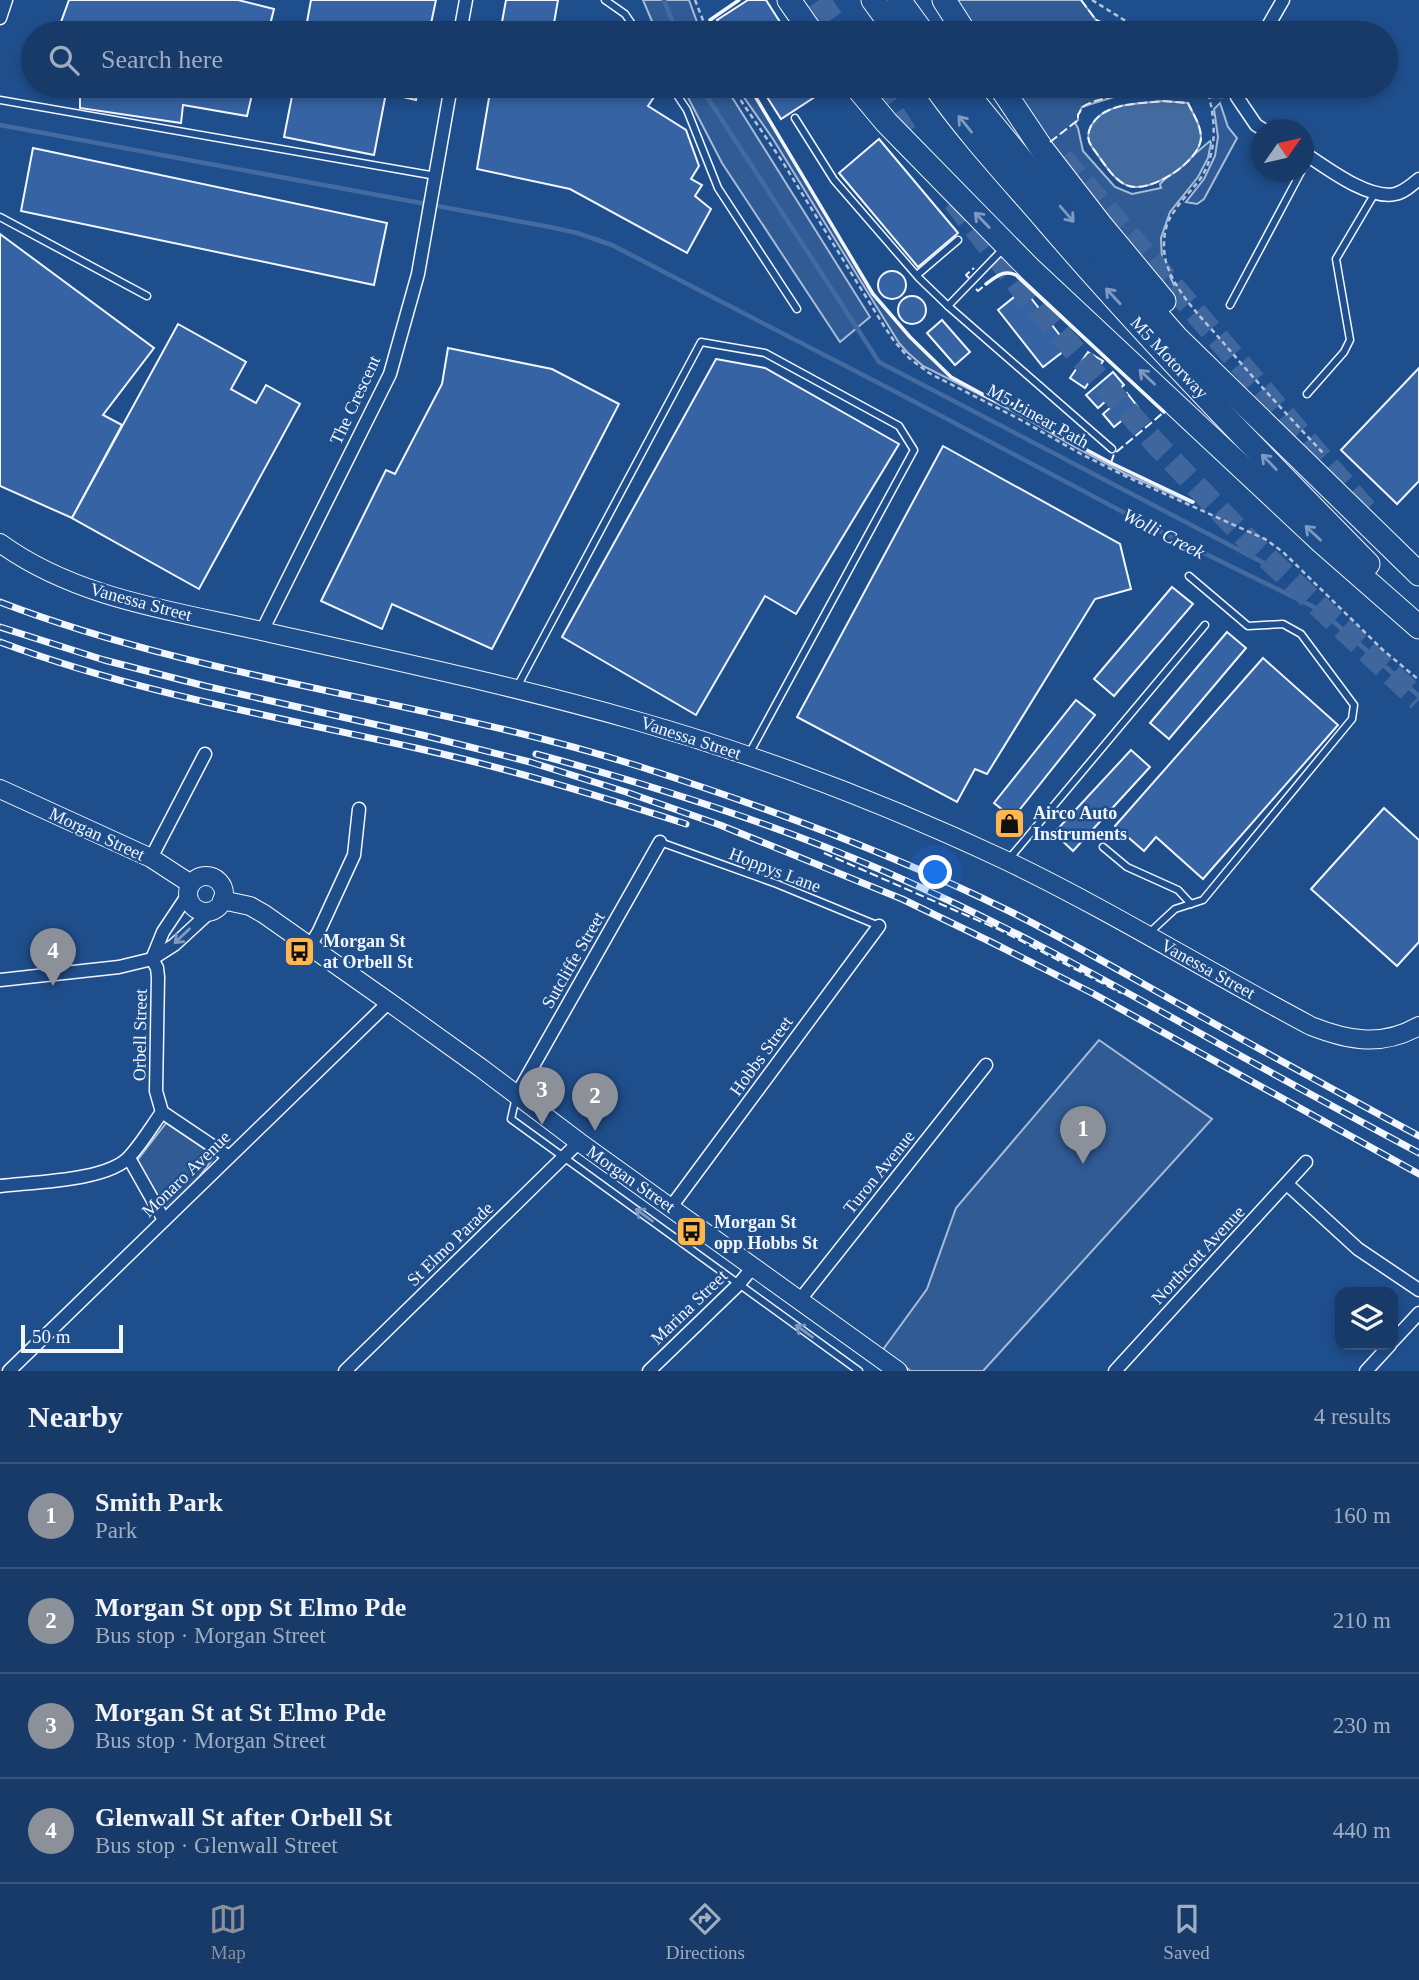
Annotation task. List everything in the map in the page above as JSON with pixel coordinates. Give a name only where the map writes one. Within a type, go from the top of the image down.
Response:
[{"type":"highway","points":[[789,0],[804,21]]},
{"type":"highway","points":[[873,0],[888,21]]},
{"type":"highway","points":[[899,0],[914,21]]},
{"type":"highway","points":[[944,0],[957,21]]},
{"type":"highway","points":[[866,98],[1007,246],[1322,542],[1419,627]]},
{"type":"highway","name":"M5 Motorway","points":[[944,98],[1080,260],[1253,446],[1419,617]]},
{"type":"highway","name":"M5 Motorway","points":[[971,98],[1033,174],[1177,338],[1419,574]]},
{"type":"highway","points":[[1008,98],[1042,149],[1100,224],[1190,333],[1362,517]]},
{"type":"main road","name":"Vanessa Street","points":[[0,543],[13,553],[62,579],[96,591],[168,611],[516,689],[639,721],[747,756],[882,806],[1007,861],[1311,1026],[1345,1038],[1364,1041],[1408,1032],[1419,1026]]},
{"type":"main road","name":"Morgan Street","points":[[0,789],[151,858],[190,889]]},
{"type":"main road","points":[[204,877],[215,879],[223,888],[217,906],[206,912],[196,908],[189,899],[190,889],[198,878],[204,877]]},
{"type":"main road","name":"Morgan Street","points":[[217,906],[250,906],[310,946],[898,1371]]},
{"type":"street","points":[[0,18],[6,0]]},
{"type":"street","points":[[462,21],[466,0]]},
{"type":"street","points":[[1271,21],[1283,0]]},
{"type":"street","name":"The Crescent","points":[[262,631],[390,374],[418,274],[450,98]]},
{"type":"street","points":[[1238,98],[1252,119]]},
{"type":"street","points":[[1314,164],[1362,188],[1386,195],[1397,194],[1419,179]]},
{"type":"street","points":[[151,858],[205,754]]},
{"type":"street","points":[[310,946],[354,855],[359,809]]},
{"type":"street","name":"Sutcliffe Street","points":[[516,1096],[660,842]]},
{"type":"street","points":[[152,959],[163,932],[190,889]]},
{"type":"street","points":[[0,980],[119,967],[152,959],[174,944],[217,906]]},
{"type":"street","name":"Hobbs Street","points":[[671,1207],[878,926]]},
{"type":"street","name":"Orbell Street","points":[[152,959],[157,968],[159,989],[156,1091],[162,1112]]},
{"type":"street","name":"Monaro Avenue","points":[[9,1371],[389,1002]]},
{"type":"street","name":"Turon Avenue","points":[[799,1301],[986,1065]]},
{"type":"street","points":[[0,1186],[107,1170],[129,1158],[162,1112],[229,1157]]},
{"type":"street","name":"St Elmo Parade","points":[[345,1371],[579,1142]]},
{"type":"street","points":[[129,1158],[163,1220]]},
{"type":"street","name":"Northcott Avenue","points":[[1115,1371],[1306,1162]]},
{"type":"street","points":[[1287,1184],[1358,1249],[1419,1290]]},
{"type":"street","name":"Marina Street","points":[[649,1371],[753,1267]]},
{"type":"street","points":[[1398,1335],[1419,1312]]},
{"type":"street","points":[[1366,1371],[1385,1350]]},
{"type":"lane","points":[[605,0],[625,14],[630,21]]},
{"type":"lane","points":[[679,98],[687,110],[718,188],[797,309]]},
{"type":"lane","points":[[0,100],[436,176]]},
{"type":"lane","points":[[795,118],[834,180],[917,275],[948,306],[1112,449]]},
{"type":"lane","points":[[1230,305],[1296,182]]},
{"type":"lane","points":[[1307,394],[1344,352],[1350,340],[1336,259],[1375,193]]},
{"type":"lane","points":[[0,217],[147,296]]},
{"type":"lane","points":[[917,275],[958,240]]},
{"type":"lane","points":[[948,306],[1007,246]]},
{"type":"lane","points":[[516,689],[701,342],[765,353],[899,426],[914,450],[747,756]]},
{"type":"lane","points":[[1147,935],[1175,909],[1203,901],[1344,730],[1352,719],[1354,705],[1301,634],[1283,624],[1248,626],[1189,576]]},
{"type":"lane","points":[[1007,861],[1205,625]]},
{"type":"lane","name":"Hoppys Lane","points":[[660,842],[777,884],[878,926]]},
{"type":"lane","points":[[1102,847],[1127,867],[1178,890],[1191,904]]},
{"type":"lane","points":[[516,1096],[511,1119],[859,1371]]},
{"type":"path","points":[[695,0],[703,21]]},
{"type":"path","points":[[1092,0],[1126,21]]},
{"type":"path","name":"M5 Linear Path","points":[[740,98],[894,341],[909,358],[929,373],[1081,454],[1265,539],[1283,552],[1383,650],[1419,680]]},
{"type":"path","points":[[1210,98],[1214,147],[1209,164],[1200,179],[1168,222],[1164,243],[1166,262],[1180,288],[1199,314],[1325,455]]},
{"type":"shaded area","points":[[643,0],[689,0],[697,21],[652,21]]},
{"type":"shaded area","points":[[953,0],[1081,0],[1098,21],[967,21]]},
{"type":"shaded area","points":[[688,98],[733,98],[870,317],[840,342],[722,163]]},
{"type":"shaded area","points":[[744,98],[756,98],[873,294],[910,337],[951,377],[995,401],[1023,406],[1046,428],[1193,502],[1126,474],[1022,416],[923,366],[899,343],[773,139]]},
{"type":"shaded area","points":[[1018,98],[1111,98],[1082,107],[1075,123],[1083,151],[1115,187],[1132,194],[1161,188],[1160,184],[1164,180],[1210,141],[1208,158],[1198,177],[1170,212],[1161,238],[1162,259],[1175,287],[1175,297],[1122,235]]},
{"type":"shaded area","points":[[1163,101],[1188,103],[1200,129],[1199,147],[1184,165],[1162,180],[1139,187],[1124,184],[1109,170],[1090,144],[1088,137],[1091,126],[1104,112],[1113,108]]},
{"type":"shaded area","points":[[1220,103],[1228,127],[1237,138],[1204,199],[1197,204],[1186,202],[1204,179],[1215,156],[1218,137],[1214,109]]},
{"type":"shaded area","points":[[1099,1040],[1212,1119],[983,1371],[911,1371],[882,1351],[927,1289],[956,1208]]},
{"type":"shaded area","points":[[166,1123],[215,1156],[166,1212],[136,1162]]},
{"type":"building","points":[[69,0],[238,0],[274,9],[271,21],[61,21]]},
{"type":"building","points":[[311,0],[436,0],[432,21],[307,21]]},
{"type":"building","points":[[506,0],[558,0],[554,21],[502,21]]},
{"type":"building","points":[[748,0],[766,0],[779,21],[718,21]]},
{"type":"building","points":[[80,98],[251,98],[247,116],[183,105],[181,123],[80,108]]},
{"type":"building","points":[[292,98],[385,98],[374,155],[284,137]]},
{"type":"building","points":[[489,98],[653,98],[648,106],[686,130],[699,166],[691,179],[702,185],[695,196],[711,209],[687,253],[570,189],[477,169]]},
{"type":"building","points":[[768,98],[813,98],[781,119]]},
{"type":"building","points":[[879,139],[958,233],[918,267],[839,173]]},
{"type":"building","points":[[33,148],[387,223],[374,285],[21,211]]},
{"type":"building","points":[[0,234],[154,348],[103,415],[122,425],[72,518],[0,486]]},
{"type":"building","points":[[892,271],[902,275],[906,285],[902,295],[892,299],[882,295],[878,285],[882,275]]},
{"type":"building","points":[[1024,289],[1069,347],[1043,367],[998,310]]},
{"type":"building","points":[[912,296],[922,300],[926,310],[922,320],[912,324],[902,320],[898,310],[902,300]]},
{"type":"building","points":[[942,320],[970,352],[955,365],[927,333]]},
{"type":"building","points":[[178,324],[246,362],[231,389],[256,403],[266,385],[300,404],[199,589],[72,518]]},
{"type":"building","points":[[448,348],[552,369],[619,404],[492,649],[392,604],[382,629],[321,601],[386,470],[395,474],[442,384]]},
{"type":"building","points":[[1088,352],[1103,361],[1085,388],[1070,378]]},
{"type":"building","points":[[716,359],[765,368],[899,444],[796,614],[765,596],[696,715],[562,637]]},
{"type":"building","points":[[1419,368],[1419,481],[1397,504],[1341,450]]},
{"type":"building","points":[[1113,372],[1124,385],[1098,408],[1086,395]]},
{"type":"building","points":[[1127,393],[1138,407],[1114,427],[1103,414]]},
{"type":"building","points":[[943,446],[1120,544],[1131,589],[1095,599],[987,774],[975,769],[957,802],[797,717]]},
{"type":"building","points":[[1172,587],[1193,604],[1114,696],[1094,679]]},
{"type":"building","points":[[1227,632],[1246,648],[1169,739],[1150,723]]},
{"type":"building","points":[[1263,658],[1338,725],[1203,879],[1156,837],[1144,851],[1115,826]]},
{"type":"building","points":[[1076,700],[1095,715],[1013,818],[994,803]]},
{"type":"building","points":[[1131,750],[1150,767],[1073,851],[1054,833]]},
{"type":"building","points":[[1384,808],[1419,840],[1419,942],[1397,966],[1311,889]]},
{"type":"waterway","points":[[664,0],[672,21]]},
{"type":"waterway","name":"Wolli Creek","points":[[708,98],[879,362],[1264,563]]},
{"type":"waterway","name":"Wolli Creek","points":[[0,125],[550,227],[612,245],[1157,530],[1320,610],[1419,696]]},
{"type":"tunnel","points":[[819,0],[833,21]]},
{"type":"tunnel","points":[[883,98],[906,133]]},
{"type":"tunnel","points":[[1062,158],[1367,511]]},
{"type":"tunnel","points":[[954,201],[1032,302],[1157,445],[1246,538],[1419,700]]},
{"type":"railway","points":[[0,602],[157,652],[559,743],[685,781],[779,814],[919,870],[1034,924],[1419,1136]]},
{"type":"railway","points":[[0,627],[104,660],[205,686],[530,762],[720,825],[902,899],[993,943],[1092,993],[1419,1174]]},
{"type":"railway","points":[[0,642],[51,660],[154,689],[484,764],[686,824]]},
{"type":"railway","points":[[536,754],[669,792],[757,822],[843,854],[925,889],[1076,965],[1419,1153]]},
{"type":"fence","points":[[1081,0],[1098,21]]},
{"type":"fence","points":[[1050,142],[1078,120],[1083,107],[1110,98]]},
{"type":"fence","points":[[1163,101],[1188,103],[1200,129],[1199,147],[1184,165],[1162,180],[1139,187],[1124,184],[1109,170],[1090,144],[1088,137],[1091,126],[1104,112],[1113,108],[1163,101]]},
{"type":"fence","points":[[969,278],[966,275],[974,268]]},
{"type":"fence","points":[[976,289],[978,291],[986,284]]},
{"type":"fence","points":[[1111,463],[1114,454],[1164,412]]},
{"type":"fence","points":[[824,853],[1000,930],[1121,993]]},
{"type":"wall","points":[[711,21],[739,0]]},
{"type":"wall","points":[[756,98],[873,294],[910,337],[951,377],[995,401],[1023,406],[1046,428],[1193,502]]},
{"type":"wall","points":[[986,284],[1004,273],[1016,275],[1164,412]]},
{"type":"place","name":"Airco Auto Instruments","points":[[1010,823]]},
{"type":"place","name":"Morgan St at Orbell St","points":[[300,951]]},
{"type":"place","name":"Glenwall St after Orbell St","points":[[53,986]]},
{"type":"place","name":"Morgan St at St Elmo Pde","points":[[542,1125]]},
{"type":"place","name":"Morgan St opp St Elmo Pde","points":[[595,1131]]},
{"type":"place","name":"Smith Park","points":[[1083,1164]]},
{"type":"place","name":"Morgan St opp Hobbs St","points":[[691,1232]]}]
